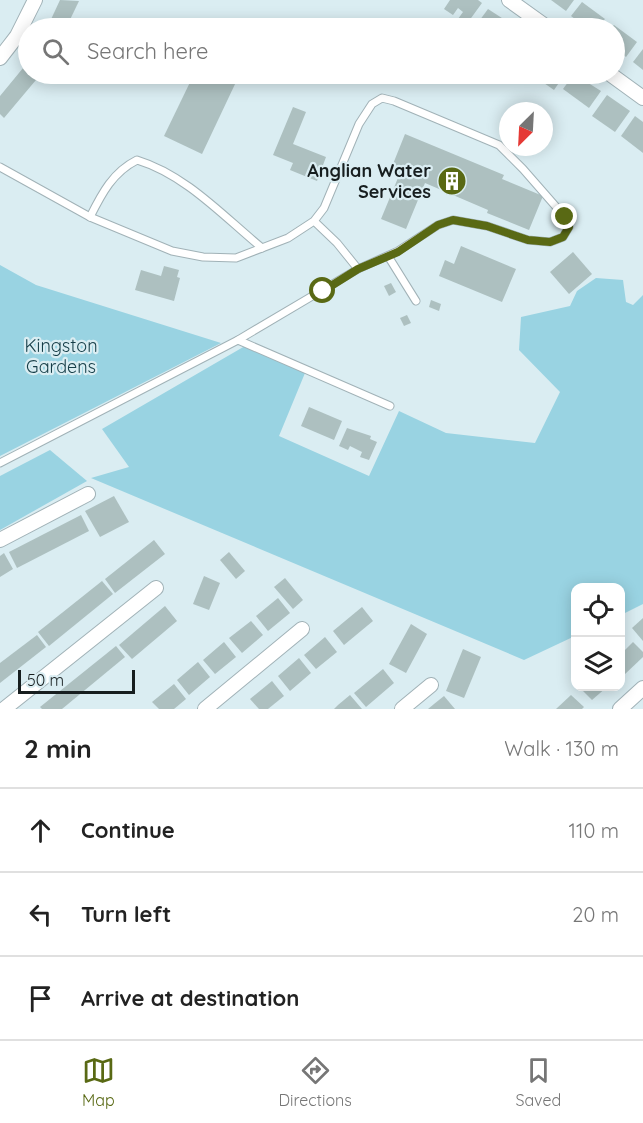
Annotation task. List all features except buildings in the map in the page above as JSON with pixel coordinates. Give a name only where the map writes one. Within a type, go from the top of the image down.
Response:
[{"type":"street","points":[[26,18],[35,0]]},
{"type":"street","points":[[509,0],[534,18]]},
{"type":"street","points":[[0,58],[18,36]]},
{"type":"street","points":[[624,84],[643,98]]},
{"type":"street","points":[[0,540],[87,494]]},
{"type":"street","points":[[4,709],[156,588]]},
{"type":"street","points":[[205,709],[302,629]]},
{"type":"street","points":[[402,709],[430,685]]},
{"type":"street","points":[[620,709],[643,688]]},
{"type":"lane","points":[[0,167],[90,216],[172,251],[204,257],[236,258],[288,238],[314,220],[324,208],[359,124],[372,104],[382,99],[394,100],[499,145],[565,217],[569,227],[563,237],[550,242],[528,240],[487,226],[453,220],[438,225],[388,256],[358,269],[238,340],[0,463]]},
{"type":"lane","points":[[90,216],[116,174],[126,165],[137,160],[151,164],[178,178],[262,248]]},
{"type":"lane","points":[[314,220],[358,269]]},
{"type":"lane","points":[[388,256],[416,301]]},
{"type":"lane","points":[[238,340],[390,406]]},
{"type":"green space","name":"Kingston Gardens","points":[[0,265],[36,285],[221,343],[0,456]]},
{"type":"green space","points":[[596,278],[623,280],[626,302],[633,305],[643,295],[643,604],[625,613],[625,583],[571,583],[571,638],[524,660],[91,478],[129,467],[102,429],[245,346],[305,373],[279,436],[369,476],[399,411],[446,433],[535,443],[560,392],[519,350],[521,317],[570,306],[577,291]]},
{"type":"green space","points":[[50,450],[87,481],[0,530],[0,476]]},
{"type":"place","name":"Anglian Water Services","points":[[452,181]]},
{"type":"route","points":[[323,291],[358,269],[398,252],[438,225],[453,220],[487,226],[528,240],[550,242],[563,237],[569,227],[565,217]]}]
